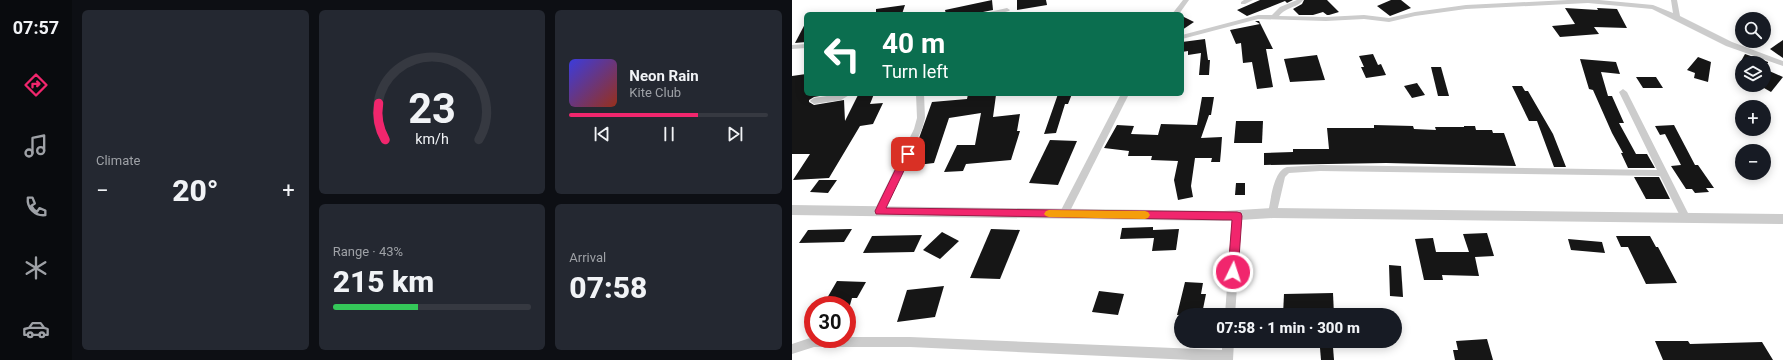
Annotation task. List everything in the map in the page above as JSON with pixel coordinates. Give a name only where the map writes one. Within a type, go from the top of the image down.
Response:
[{"type":"street","points":[[1177,12],[1186,0]]},
{"type":"street","points":[[1243,3],[1250,0]]},
{"type":"street","points":[[1274,17],[1282,8],[1298,3],[1300,0]]},
{"type":"street","points":[[1674,0],[1677,18]]},
{"type":"street","points":[[1184,36],[1258,17],[1326,19],[1364,17],[1389,20],[1415,14],[1466,7],[1588,1],[1653,7],[1729,44],[1783,64]]},
{"type":"street","points":[[997,12],[1007,10]]},
{"type":"street","points":[[792,47],[804,46]]},
{"type":"street","points":[[1623,92],[1685,217]]},
{"type":"street","points":[[814,101],[844,96]]},
{"type":"street","points":[[879,211],[918,129],[921,118],[920,96]]},
{"type":"street","points":[[1064,214],[1124,96]]},
{"type":"street","points":[[1273,213],[1281,176],[1286,170],[1320,168],[1662,173]]},
{"type":"street","points":[[792,210],[1237,216],[1273,213],[1783,219]]},
{"type":"street","points":[[1230,308],[1237,216]]},
{"type":"street","points":[[792,349],[814,342],[910,342],[1227,358],[1228,348]]},
{"type":"building","points":[[992,0],[993,10],[983,12],[946,12],[945,10]]},
{"type":"building","points":[[1017,0],[1046,0],[1047,5],[1017,10]]},
{"type":"building","points":[[1260,0],[1293,0],[1287,3],[1285,1],[1247,16],[1237,10]]},
{"type":"building","points":[[1304,0],[1327,0],[1339,12],[1329,15],[1323,12],[1313,15],[1299,15],[1293,9],[1302,4]]},
{"type":"building","points":[[1391,0],[1401,0],[1411,8],[1390,16],[1377,6]]},
{"type":"building","points":[[905,5],[903,12],[876,12],[876,9]]},
{"type":"building","points":[[1565,8],[1598,10],[1597,8],[1617,9],[1627,28],[1594,27],[1599,34],[1560,37],[1552,26],[1575,24]]},
{"type":"building","points":[[1184,17],[1194,22],[1184,29]]},
{"type":"building","points":[[1255,21],[1259,21],[1273,49],[1266,49],[1273,87],[1257,89],[1252,62],[1243,63],[1241,43],[1236,44],[1230,30],[1260,24]]},
{"type":"building","points":[[804,26],[804,42],[795,43]]},
{"type":"building","points":[[1205,39],[1208,60],[1210,60],[1209,75],[1199,75],[1201,53],[1188,55],[1188,51],[1184,52],[1184,42]]},
{"type":"building","points":[[1783,40],[1783,58],[1770,49]]},
{"type":"building","points":[[1373,54],[1378,65],[1381,64],[1386,75],[1366,78],[1361,67],[1364,67],[1359,56]]},
{"type":"building","points":[[1317,55],[1325,80],[1290,82],[1284,59]]},
{"type":"building","points":[[1698,57],[1711,62],[1708,82],[1694,78],[1695,73],[1687,70]]},
{"type":"building","points":[[1580,59],[1616,62],[1620,74],[1601,72],[1608,96],[1612,96],[1624,123],[1619,123],[1636,154],[1647,154],[1655,168],[1628,168],[1621,153],[1623,153],[1612,133],[1593,90],[1589,89]]},
{"type":"building","points":[[1431,67],[1441,67],[1449,96],[1438,96]]},
{"type":"building","points":[[1771,72],[1783,77],[1771,92]]},
{"type":"building","points":[[804,74],[804,96],[819,96],[809,100],[809,102],[814,105],[844,100],[845,121],[858,96],[873,96],[870,104],[883,103],[873,124],[860,126],[829,178],[793,180],[810,154],[792,154],[792,76]]},
{"type":"building","points":[[1636,77],[1656,77],[1663,88],[1643,88]]},
{"type":"building","points":[[1417,83],[1425,95],[1412,98],[1404,86]]},
{"type":"building","points":[[1512,86],[1522,86],[1525,91],[1528,91],[1553,134],[1566,167],[1554,167],[1537,121],[1529,121]]},
{"type":"building","points":[[968,96],[996,96],[993,117],[1020,114],[1017,131],[1020,131],[1011,160],[966,164],[963,171],[944,172],[957,145],[975,145],[981,113],[949,118],[934,163],[909,166],[932,102],[967,99]]},
{"type":"building","points":[[1057,96],[1071,96],[1068,104],[1065,104],[1056,133],[1044,134]]},
{"type":"building","points":[[1202,97],[1214,97],[1211,115],[1209,115],[1201,138],[1222,137],[1221,151],[1220,162],[1211,162],[1212,158],[1195,158],[1191,186],[1193,197],[1178,200],[1174,180],[1178,161],[1151,160],[1152,156],[1128,156],[1129,151],[1104,148],[1117,125],[1134,126],[1131,134],[1158,135],[1161,124],[1197,125]]},
{"type":"building","points":[[1236,121],[1263,121],[1262,143],[1234,143]]},
{"type":"building","points":[[1374,125],[1413,126],[1414,129],[1436,130],[1435,127],[1475,126],[1476,130],[1492,130],[1493,133],[1504,133],[1516,166],[1386,163],[1264,165],[1264,153],[1293,152],[1293,149],[1329,149],[1327,128],[1374,128]]},
{"type":"building","points":[[1674,125],[1695,165],[1698,165],[1714,188],[1706,188],[1709,192],[1695,193],[1692,189],[1686,189],[1671,166],[1681,165],[1665,134],[1660,135],[1655,126]]},
{"type":"building","points":[[1050,140],[1077,141],[1058,185],[1029,183]]},
{"type":"building","points":[[1634,177],[1659,177],[1670,199],[1646,199]]},
{"type":"building","points":[[819,180],[837,180],[828,193],[810,192]]},
{"type":"building","points":[[1236,183],[1245,183],[1245,195],[1235,195]]},
{"type":"building","points":[[1153,227],[1153,230],[1179,229],[1176,250],[1152,251],[1154,238],[1120,239],[1122,228]]},
{"type":"building","points":[[852,229],[844,242],[799,243],[808,230]]},
{"type":"building","points":[[991,229],[1020,230],[1000,279],[970,278]]},
{"type":"building","points":[[942,232],[959,241],[940,259],[923,250]]},
{"type":"building","points":[[1487,233],[1494,256],[1475,257],[1479,276],[1442,275],[1443,280],[1424,280],[1415,239],[1433,238],[1436,252],[1469,252],[1463,234]]},
{"type":"building","points":[[922,235],[914,252],[863,253],[872,236]]},
{"type":"building","points":[[1616,236],[1650,236],[1656,247],[1658,247],[1677,283],[1646,284],[1628,247],[1621,247]]},
{"type":"building","points":[[1568,239],[1602,242],[1605,253],[1571,250]]},
{"type":"building","points":[[1389,265],[1401,266],[1403,297],[1390,296]]},
{"type":"building","points":[[837,281],[866,282],[857,298],[856,296],[828,296]]},
{"type":"building","points":[[1185,282],[1203,283],[1201,294],[1206,294],[1203,308],[1179,308]]},
{"type":"building","points":[[944,286],[935,317],[897,322],[907,290]]},
{"type":"building","points":[[1099,291],[1124,294],[1118,315],[1092,312]]},
{"type":"building","points":[[1333,293],[1334,308],[1283,308],[1284,294]]},
{"type":"building","points":[[1487,339],[1493,360],[1455,360],[1453,350],[1458,350],[1456,341]]},
{"type":"building","points":[[1655,341],[1688,341],[1690,344],[1762,342],[1773,360],[1663,360]]},
{"type":"building","points":[[1320,348],[1333,348],[1334,360],[1321,360]]},
{"type":"slow traffic","points":[[1049,214],[1145,215]]},
{"type":"route","points":[[908,154],[879,211],[1237,216],[1233,272]]}]
